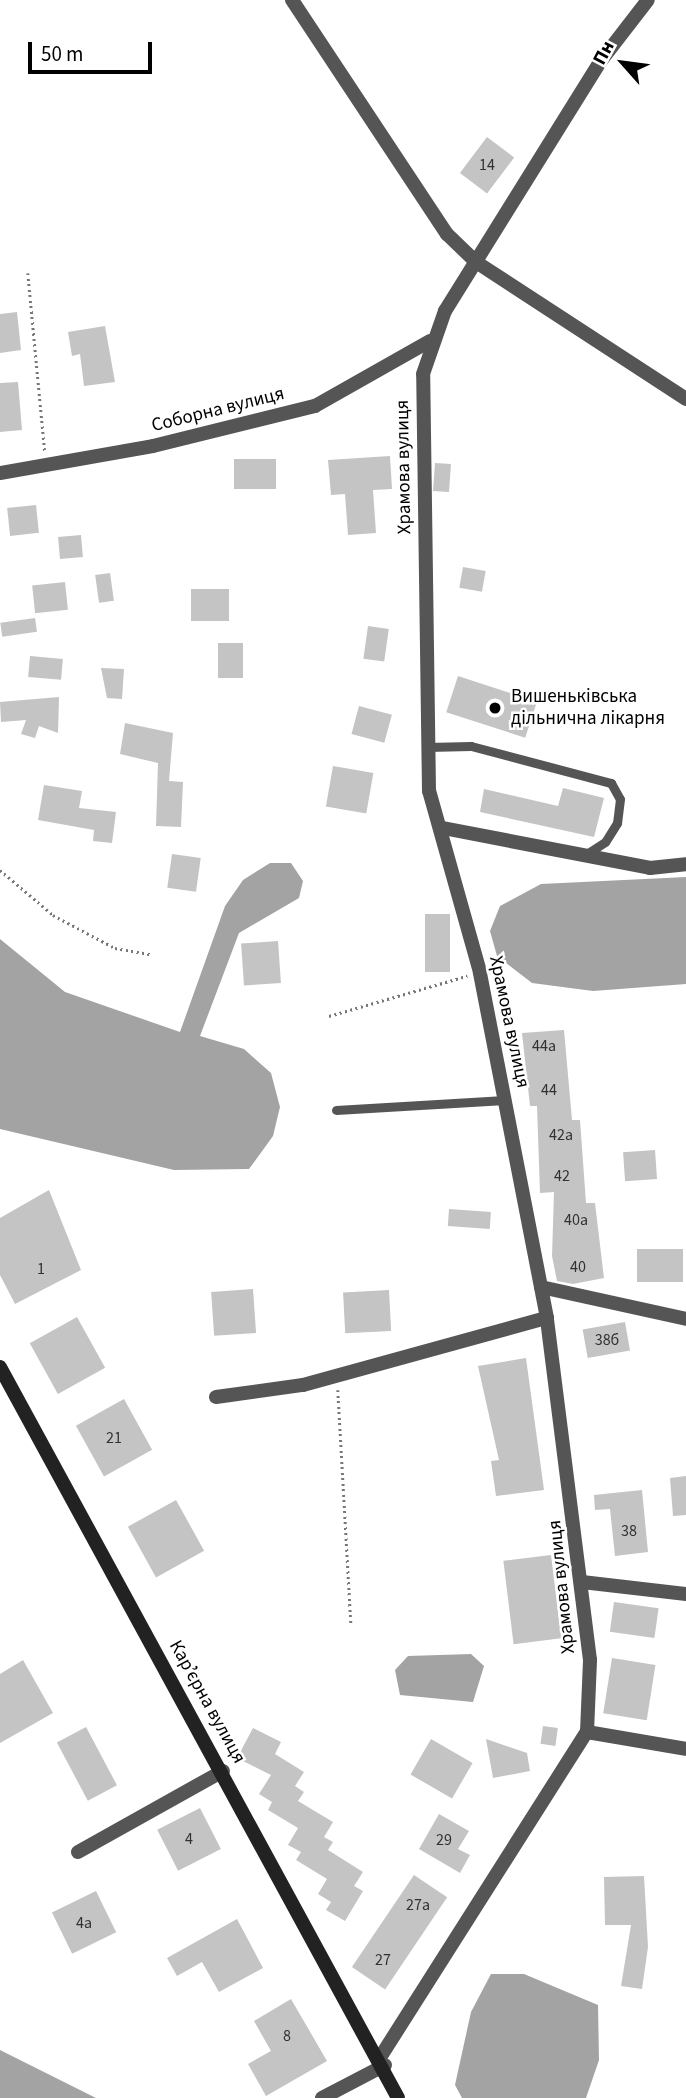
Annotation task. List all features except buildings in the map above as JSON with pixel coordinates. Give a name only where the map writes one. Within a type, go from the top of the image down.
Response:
[{"type":"street","points":[[292,0],[447,234],[476,262],[686,399]]},
{"type":"street","name":"Храмова вулиця","points":[[587,1732],[582,1581],[547,1318],[480,972],[443,828],[429,791],[421,412],[430,341],[600,62],[648,0]]},
{"type":"street","name":"Соборна вулиця","points":[[0,473],[315,406],[430,341]]},
{"type":"street","points":[[443,828],[581,858],[650,869],[686,864]]},
{"type":"street","points":[[541,1287],[686,1320]]},
{"type":"street","points":[[216,1397],[338,1376],[547,1318]]},
{"type":"street","name":"Карʼєрна вулиця","points":[[0,1368],[383,2061],[398,2098]]},
{"type":"street","points":[[582,1581],[686,1594]]},
{"type":"street","points":[[322,2098],[383,2061],[587,1732],[686,1749]]},
{"type":"street","points":[[78,1852],[223,1770]]},
{"type":"lane","points":[[427,747],[471,746],[611,782],[620,799],[617,823],[605,842],[581,858]]},
{"type":"lane","points":[[336,1110],[505,1101]]},
{"type":"path","points":[[28,273],[47,465]]},
{"type":"path","points":[[0,870],[53,915],[115,948],[150,954]]},
{"type":"path","points":[[329,1016],[480,972]]},
{"type":"path","points":[[338,1376],[351,1626]]},
{"type":"shaded area","points":[[270,863],[291,863],[303,881],[299,898],[239,933],[200,1036],[244,1049],[271,1073],[280,1107],[273,1136],[249,1169],[174,1170],[0,1129],[0,939],[65,992],[180,1032],[225,906],[243,880]]},
{"type":"shaded area","points":[[686,877],[686,984],[593,991],[532,983],[497,956],[490,931],[500,906],[541,884]]},
{"type":"shaded area","points":[[471,1654],[484,1666],[473,1702],[400,1695],[395,1670],[408,1656]]},
{"type":"shaded area","points":[[491,1974],[524,1974],[598,2005],[599,2060],[586,2098],[462,2098],[455,2085],[471,2012]]},
{"type":"shaded area","points":[[0,2050],[96,2098],[0,2098]]},
{"type":"place","name":"Вишеньківська дільнична лікарня","points":[[495,708]]}]
